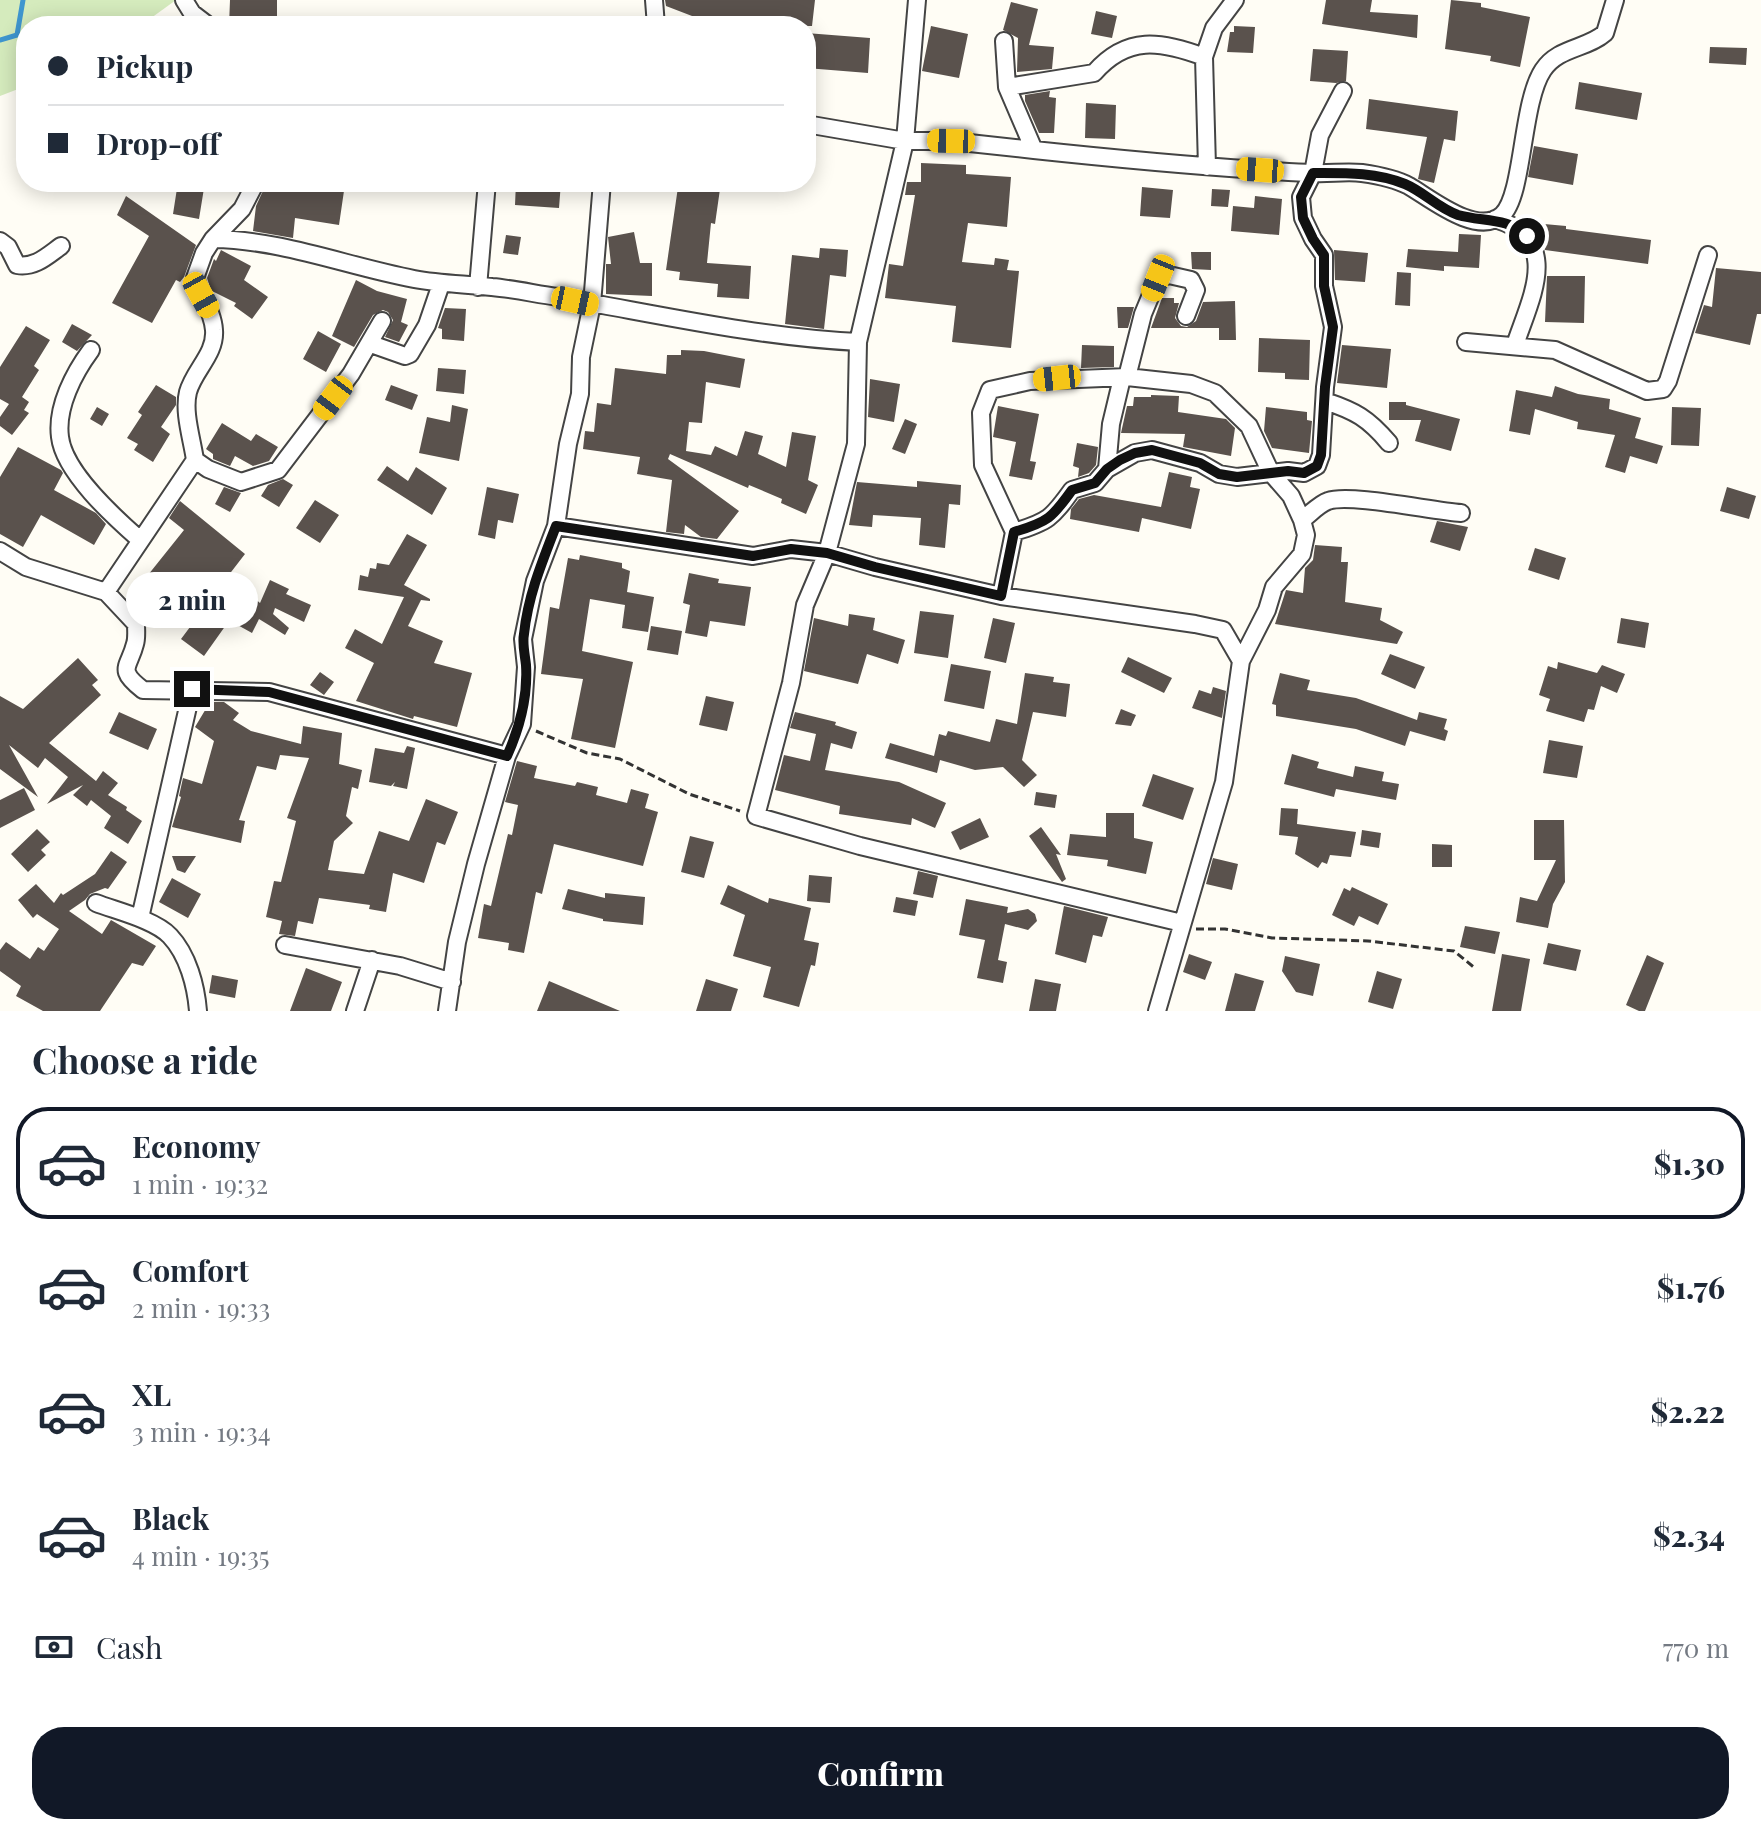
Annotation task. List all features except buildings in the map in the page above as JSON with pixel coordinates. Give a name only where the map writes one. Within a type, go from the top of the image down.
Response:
[{"type":"street","points":[[184,0],[196,16]]},
{"type":"street","points":[[917,0],[905,141],[858,342],[856,444],[827,553],[805,605],[791,683],[756,816],[860,846],[1181,926]]},
{"type":"street","points":[[1207,167],[1204,57],[1214,28],[1235,0]]},
{"type":"street","points":[[1495,219],[1506,211],[1512,196],[1537,80],[1555,58],[1605,33],[1615,0]]},
{"type":"street","points":[[1004,41],[1007,87],[1034,150]]},
{"type":"street","points":[[1007,87],[1094,73],[1109,56],[1144,45],[1167,44],[1204,57]]},
{"type":"street","points":[[1014,532],[1039,525],[1060,509],[1072,490],[1095,483],[1107,469],[1135,453],[1152,450],[1200,463],[1219,474],[1237,477],[1250,473],[1304,473],[1317,466],[1321,455],[1333,327],[1324,286],[1324,255],[1303,218],[1301,197],[1313,173],[1320,135],[1343,91]]},
{"type":"street","points":[[816,126],[905,141],[951,141],[1207,167],[1362,173],[1406,184],[1455,214],[1478,220],[1495,219],[1522,231],[1531,242],[1536,256],[1535,285],[1515,345]]},
{"type":"street","points":[[106,592],[195,460],[187,395],[196,373],[211,351],[215,332],[211,313],[195,278],[213,239],[242,209],[251,192]]},
{"type":"street","points":[[478,287],[486,192]]},
{"type":"street","points":[[447,1011],[463,916],[507,756],[522,724],[526,667],[523,639],[527,609],[556,526],[568,444],[580,394],[581,357],[592,304],[601,192]]},
{"type":"street","points":[[213,239],[246,239],[441,284],[489,286],[821,340],[858,342]]},
{"type":"street","points":[[0,241],[8,247],[17,265],[25,266],[37,263],[61,246]]},
{"type":"street","points":[[1466,342],[1515,345],[1562,353],[1641,389],[1663,389],[1708,255]]},
{"type":"street","points":[[1107,469],[1111,424],[1143,314],[1158,278],[1169,275],[1191,280],[1196,290],[1186,316]]},
{"type":"street","points":[[371,344],[405,356],[410,354],[427,325],[441,284]]},
{"type":"street","points":[[195,460],[208,469],[241,482],[278,470],[371,344],[382,321]]},
{"type":"street","points":[[91,350],[77,369],[61,414],[60,438],[73,468],[107,511],[139,539]]},
{"type":"street","points":[[1001,596],[1014,532],[983,465],[981,413],[990,390],[1044,380],[1124,377],[1191,384],[1215,393],[1249,426],[1271,473],[1291,496],[1302,520],[1306,535],[1302,554],[1274,587],[1267,610],[1241,661],[1224,782],[1157,1011]]},
{"type":"street","points":[[1325,401],[1353,410],[1371,422],[1389,443]]},
{"type":"street","points":[[1302,520],[1328,501],[1341,500],[1461,513]]},
{"type":"street","points":[[556,526],[753,556],[791,549],[827,553],[1001,596],[1223,630],[1241,661]]},
{"type":"street","points":[[0,551],[26,567],[106,592],[136,624],[136,644],[126,663],[130,680],[143,690],[269,692],[507,756]]},
{"type":"street","points":[[140,918],[192,689]]},
{"type":"street","points":[[96,903],[140,918],[169,935],[192,979],[198,1011]]},
{"type":"street","points":[[285,945],[372,960],[452,982]]},
{"type":"street","points":[[355,1011],[372,960]]},
{"type":"path","points":[[522,724],[587,753],[620,759],[689,794],[756,816]]},
{"type":"path","points":[[1181,926],[1225,929],[1272,938],[1368,941],[1454,951],[1476,969]]},
{"type":"green space","points":[[0,0],[176,0],[154,16],[16,16],[16,90],[0,96]]},
{"type":"waterway","points":[[20,16],[23,0]]},
{"type":"waterway","points":[[0,40],[16,35]]},
{"type":"route","points":[[192,689],[269,692],[507,756],[522,724],[526,667],[523,639],[527,609],[556,526],[753,556],[791,549],[827,553],[1001,596],[1014,532],[1039,525],[1060,509],[1072,490],[1095,483],[1107,469],[1135,453],[1152,450],[1200,463],[1219,474],[1237,477],[1250,473],[1304,473],[1317,466],[1321,455],[1333,327],[1324,286],[1324,255],[1303,218],[1301,197],[1313,173],[1362,173],[1406,184],[1455,214],[1505,222],[1527,236]]}]
